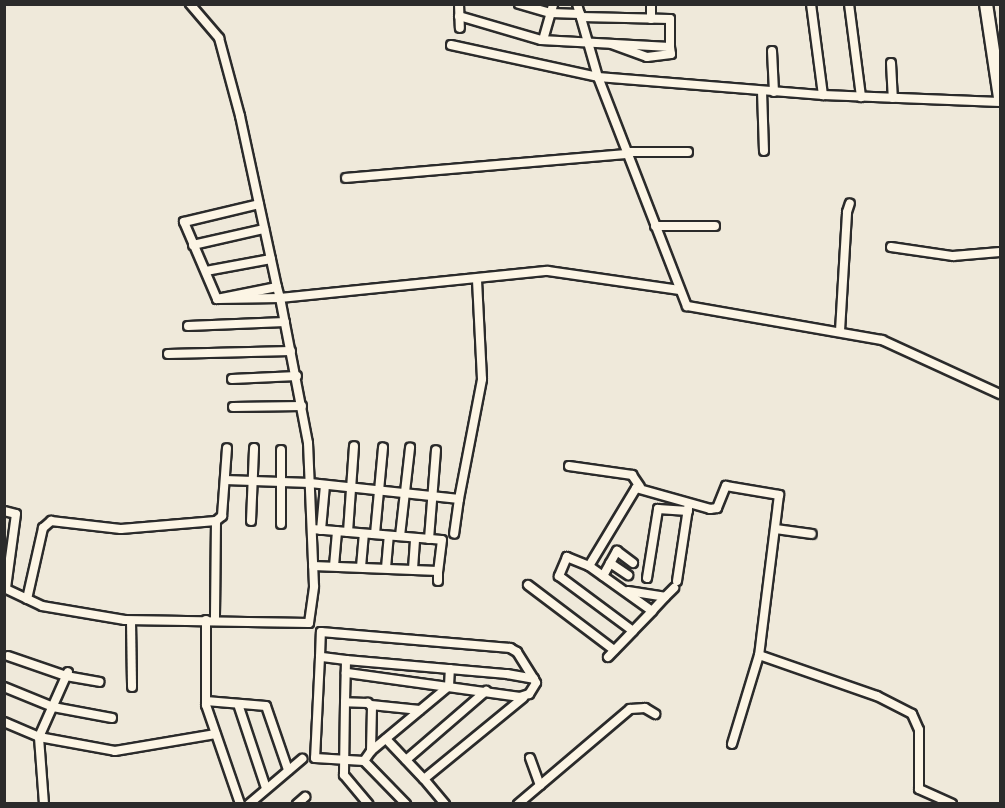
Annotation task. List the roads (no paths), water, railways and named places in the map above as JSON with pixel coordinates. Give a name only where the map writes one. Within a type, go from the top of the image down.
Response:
[{"type":"highway","points":[[986,4],[995,25],[1000,100]]},
{"type":"street","points":[[190,4],[219,38],[259,204],[297,376],[316,530]]},
{"type":"street","points":[[459,4],[460,28]]},
{"type":"street","points":[[459,16],[543,40],[611,44],[647,57],[670,56],[671,20],[580,16],[519,4]]},
{"type":"street","points":[[577,4],[598,76],[680,290],[692,308],[840,331],[897,345],[1000,393]]},
{"type":"street","points":[[651,4],[651,19]]},
{"type":"street","points":[[811,4],[823,95]]},
{"type":"street","points":[[849,4],[861,97]]},
{"type":"street","points":[[543,40],[552,9]]},
{"type":"street","points":[[451,45],[598,76],[823,95],[1000,100]]},
{"type":"street","points":[[772,51],[774,92]]},
{"type":"street","points":[[891,63],[893,98]]},
{"type":"street","points":[[762,91],[764,151]]},
{"type":"street","points":[[346,178],[628,153],[688,152]]},
{"type":"street","points":[[840,331],[847,212],[850,203]]},
{"type":"street","points":[[217,299],[184,225],[187,220],[259,204]]},
{"type":"street","points":[[655,226],[715,226]]},
{"type":"street","points":[[193,245],[264,229]]},
{"type":"street","points":[[891,247],[953,256],[1000,252]]},
{"type":"street","points":[[206,271],[271,259]]},
{"type":"street","points":[[217,299],[280,298],[549,271],[680,290]]},
{"type":"street","points":[[454,534],[459,499],[475,432],[482,379],[477,280]]},
{"type":"street","points":[[217,299],[277,287]]},
{"type":"street","points":[[188,326],[285,322]]},
{"type":"street","points":[[168,354],[291,351]]},
{"type":"street","points":[[232,379],[297,376]]},
{"type":"street","points":[[233,407],[302,406]]},
{"type":"street","points":[[348,532],[354,446]]},
{"type":"street","points":[[375,534],[383,447]]},
{"type":"street","points":[[27,598],[43,528],[51,521],[121,529],[216,521],[222,516],[227,448]]},
{"type":"street","points":[[251,521],[254,448]]},
{"type":"street","points":[[400,536],[410,448]]},
{"type":"street","points":[[281,450],[281,524]]},
{"type":"street","points":[[429,539],[436,450]]},
{"type":"street","points":[[569,466],[632,475],[640,487],[688,507]]},
{"type":"street","points":[[225,480],[282,484],[310,483],[459,499]]},
{"type":"street","points":[[4,512],[16,514],[5,588],[42,606],[132,621],[210,620],[309,623],[316,530],[325,485]]},
{"type":"street","points":[[647,578],[657,511],[664,506],[717,508],[723,490],[729,486],[776,493],[781,499],[759,655],[732,744]]},
{"type":"street","points":[[589,566],[631,492],[640,487]]},
{"type":"street","points":[[528,585],[611,653],[675,584],[688,507]]},
{"type":"street","points":[[216,521],[206,701],[240,804]]},
{"type":"street","points":[[316,530],[442,540],[438,581]]},
{"type":"street","points":[[776,530],[812,534]]},
{"type":"street","points":[[334,566],[337,531]]},
{"type":"street","points":[[362,567],[364,534]]},
{"type":"street","points":[[386,568],[389,536]]},
{"type":"street","points":[[412,569],[415,538]]},
{"type":"street","points":[[603,576],[617,551],[633,563]]},
{"type":"street","points":[[633,631],[557,580],[567,557],[589,566],[652,610]]},
{"type":"street","points":[[610,563],[628,575]]},
{"type":"street","points":[[313,566],[438,571]]},
{"type":"street","points":[[624,591],[665,597]]},
{"type":"street","points":[[132,621],[132,687]]},
{"type":"street","points":[[406,804],[364,760],[315,758],[322,631],[510,648],[517,652],[534,679],[534,689],[424,779]]},
{"type":"street","points":[[759,655],[877,696],[912,714],[919,730],[919,789],[952,804]]},
{"type":"street","points":[[8,656],[99,682]]},
{"type":"street","points":[[320,657],[534,679]]},
{"type":"street","points":[[346,660],[345,778],[368,804]]},
{"type":"street","points":[[364,760],[371,751],[449,686],[450,669]]},
{"type":"street","points":[[346,673],[523,698]]},
{"type":"street","points":[[44,804],[39,737],[67,674]]},
{"type":"street","points":[[4,687],[53,706],[112,718]]},
{"type":"street","points":[[406,760],[486,692]]},
{"type":"street","points":[[206,701],[268,708],[288,770]]},
{"type":"street","points":[[345,702],[420,710]]},
{"type":"street","points":[[238,704],[266,788]]},
{"type":"street","points":[[371,705],[371,751]]},
{"type":"street","points":[[518,804],[630,709],[645,708],[655,714]]},
{"type":"street","points":[[4,722],[39,737],[115,751],[216,734]]},
{"type":"street","points":[[386,739],[445,804]]},
{"type":"street","points":[[530,758],[540,785]]},
{"type":"street","points":[[249,804],[302,759]]},
{"type":"street","points":[[297,804],[305,797]]}]
